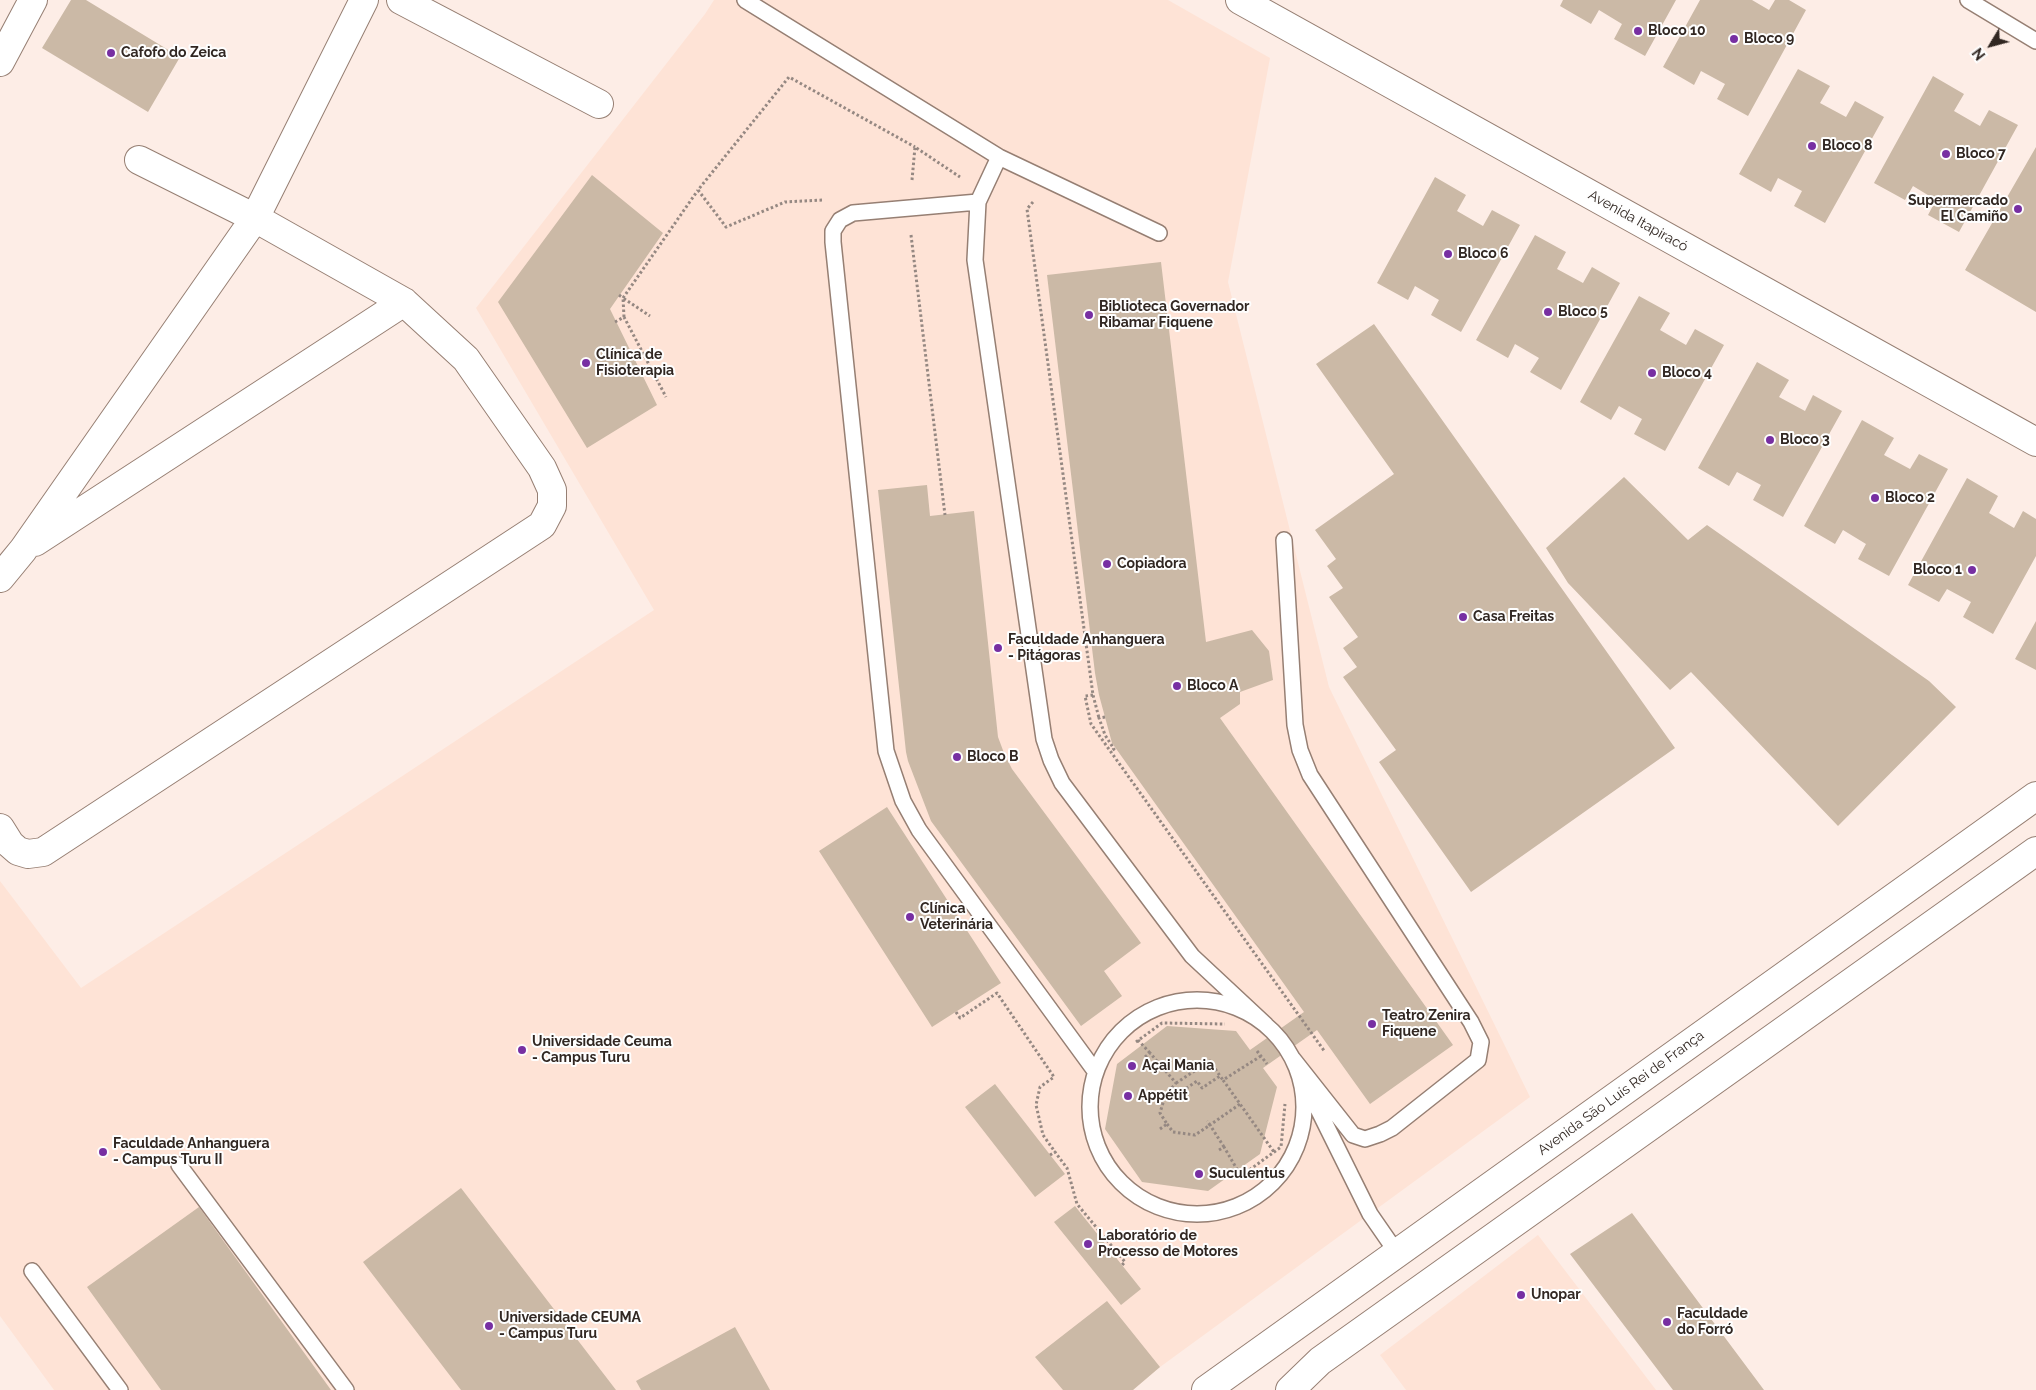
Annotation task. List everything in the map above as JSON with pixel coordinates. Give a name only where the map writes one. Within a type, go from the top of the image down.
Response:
[{"type":"main road","points":[[0,62],[33,0]]},
{"type":"main road","points":[[0,578],[23,550],[255,218],[364,0]]},
{"type":"main road","points":[[401,0],[599,104]]},
{"type":"main road","name":"Avenida Itapiracó","points":[[1240,0],[2036,442]]},
{"type":"main road","points":[[1262,0],[1284,25]]},
{"type":"main road","points":[[0,828],[10,844],[18,851],[28,854],[42,852],[542,525],[552,506],[552,490],[542,468],[466,360],[404,302],[255,218],[140,160]]},
{"type":"main road","points":[[23,550],[404,302]]},
{"type":"main road","name":"Avenida São Luís Rei de França","points":[[1206,1390],[2036,796]]},
{"type":"main road","points":[[1290,1390],[1320,1361],[2036,851]]},
{"type":"lane","points":[[745,0],[999,157],[1159,233]]},
{"type":"lane","points":[[1968,0],[2036,41]]},
{"type":"lane","points":[[999,157],[978,202],[976,260],[1044,739],[1051,760],[1062,782],[1192,956],[1282,1040],[1370,1214],[1397,1253]]},
{"type":"lane","points":[[978,202],[853,213],[840,220],[833,231],[886,751],[903,800],[919,830],[1095,1071]]},
{"type":"lane","points":[[1284,540],[1295,725],[1303,759],[1310,775],[1471,1022],[1481,1042],[1478,1060],[1392,1128],[1365,1139],[1353,1135],[1292,1059]]},
{"type":"lane","points":[[1266,1024],[1247,1012],[1227,1003],[1212,1000],[1182,1000],[1161,1005],[1141,1014],[1123,1027],[1106,1048],[1095,1071],[1089,1096],[1090,1122],[1097,1148],[1110,1171],[1128,1190],[1150,1204],[1175,1212],[1201,1214],[1226,1211],[1250,1200],[1269,1187],[1284,1170],[1296,1150],[1302,1128],[1305,1105],[1301,1082],[1292,1059]]},
{"type":"lane","points":[[179,1165],[346,1390]]},
{"type":"lane","points":[[32,1271],[120,1390]]},
{"type":"path","points":[[666,397],[624,317],[623,298],[698,190],[789,77],[915,148],[963,179]]},
{"type":"path","points":[[911,186],[915,148]]},
{"type":"path","points":[[698,190],[726,227],[785,202],[824,200]]},
{"type":"path","points":[[1037,198],[1027,209],[1093,695],[1105,735],[1114,749],[1111,751]]},
{"type":"path","points":[[911,234],[945,514]]},
{"type":"path","points":[[619,294],[650,316]]},
{"type":"path","points":[[615,322],[624,317]]},
{"type":"path","points":[[1093,695],[1085,696],[1091,724],[1328,1058]]},
{"type":"path","points":[[1099,718],[1105,717]]},
{"type":"path","points":[[956,1012],[960,1018],[997,993],[1054,1077],[1040,1087],[1036,1105],[1043,1135],[1068,1168],[1078,1204],[1125,1262],[1122,1265]]},
{"type":"path","points":[[1176,1083],[1137,1041],[1162,1023],[1230,1024]]},
{"type":"path","points":[[1255,1048],[1269,1067]]},
{"type":"path","points":[[1145,1057],[1150,1053]]},
{"type":"path","points":[[1224,1080],[1261,1056]]},
{"type":"path","points":[[1240,1104],[1195,1135],[1173,1132],[1160,1113],[1165,1096],[1176,1083],[1210,1061],[1274,1152]]},
{"type":"path","points":[[1160,1073],[1163,1070]]},
{"type":"path","points":[[1178,1094],[1197,1081],[1202,1088],[1220,1076]]},
{"type":"path","points":[[1207,1120],[1241,1176],[1281,1147],[1285,1101]]},
{"type":"path","points":[[1160,1129],[1167,1124]]},
{"type":"path","points":[[1219,1150],[1224,1147]]},
{"type":"path","points":[[1050,1155],[1055,1152]]},
{"type":"shaded area","points":[[714,0],[1168,0],[1270,58],[1228,282],[1329,687],[1530,1097],[1160,1367],[1133,1390],[54,1390],[0,1316],[0,881],[81,988],[654,610],[476,308]]},
{"type":"shaded area","name":"Unopar","points":[[1538,1235],[1656,1390],[1406,1390],[1380,1355]]},
{"type":"building","name":"Cafofo do Zeica","points":[[71,0],[86,0],[180,57],[148,112],[42,48]]},
{"type":"building","name":"Bloco 10","points":[[1563,0],[1676,0],[1645,56],[1614,39],[1622,24],[1599,10],[1591,24],[1560,6]]},
{"type":"building","name":"Bloco 9","points":[[1700,0],[1752,0],[1769,10],[1775,0],[1789,0],[1806,10],[1748,116],[1717,99],[1725,84],[1701,71],[1694,85],[1663,67]]},
{"type":"building","name":"Bloco 8","points":[[1798,69],[1830,86],[1820,103],[1846,117],[1855,101],[1884,117],[1825,223],[1794,206],[1802,191],[1778,178],[1771,192],[1739,174]]},
{"type":"building","name":"Bloco 7","points":[[1933,76],[1964,94],[1954,111],[1980,126],[1989,110],[2018,125],[1959,232],[1928,215],[1936,200],[1913,186],[1905,200],[1874,183]]},
{"type":"building","name":"Supermercado El Camiño","points":[[2036,147],[2036,312],[1965,270]]},
{"type":"building","points":[[592,175],[663,233],[610,309],[657,405],[587,448],[498,302]]},
{"type":"building","name":"Bloco 6","points":[[1435,177],[1466,195],[1457,211],[1483,226],[1492,210],[1520,225],[1461,332],[1431,315],[1439,300],[1415,286],[1408,300],[1377,283]]},
{"type":"building","name":"Bloco 5","points":[[1535,235],[1566,252],[1557,269],[1583,283],[1592,267],[1620,283],[1561,390],[1530,372],[1539,358],[1515,344],[1508,358],[1476,340]]},
{"type":"building","name":"Bloco A","points":[[1161,262],[1206,642],[1252,630],[1269,651],[1273,680],[1240,692],[1240,704],[1220,718],[1453,1045],[1370,1104],[1317,1030],[1263,1068],[1277,1087],[1260,1154],[1208,1191],[1142,1182],[1105,1129],[1117,1064],[1167,1026],[1236,1031],[1250,1050],[1304,1012],[1112,743],[1095,673],[1047,275]]},
{"type":"building","name":"Bloco 4","points":[[1639,296],[1670,313],[1660,330],[1686,345],[1695,329],[1724,345],[1665,451],[1634,434],[1642,419],[1619,406],[1611,420],[1580,402]]},
{"type":"building","name":"Casa Freitas","points":[[1374,324],[1675,748],[1471,892],[1379,762],[1396,750],[1343,677],[1357,667],[1343,648],[1358,637],[1329,597],[1343,588],[1327,566],[1336,559],[1315,530],[1394,474],[1316,364]]},
{"type":"building","name":"Bloco 3","points":[[1757,362],[1789,380],[1779,397],[1805,411],[1813,395],[1842,411],[1783,517],[1753,500],[1761,485],[1737,472],[1729,486],[1698,468]]},
{"type":"building","name":"Bloco 2","points":[[1862,420],[1894,438],[1884,455],[1910,469],[1919,454],[1948,469],[1889,576],[1858,559],[1866,544],[1843,530],[1835,544],[1804,526]]},
{"type":"building","points":[[1624,477],[1688,540],[1707,525],[1929,681],[1956,707],[1838,826],[1691,672],[1670,690],[1568,583],[1546,548]]},
{"type":"building","name":"Bloco 1","points":[[1967,478],[1998,496],[1989,513],[2014,528],[2023,511],[2036,519],[2036,556],[1993,634],[1963,617],[1971,602],[1947,589],[1939,602],[1908,585]]},
{"type":"building","name":"Bloco B","points":[[927,485],[930,516],[974,511],[998,737],[1004,753],[1012,769],[1141,943],[1104,971],[1122,996],[1081,1026],[931,821],[908,761],[878,490]]},
{"type":"building","points":[[2036,621],[2036,670],[2015,659]]},
{"type":"building","name":"Clínica Veterinária","points":[[887,807],[1001,983],[932,1027],[819,851]]},
{"type":"building","points":[[995,1084],[1065,1174],[1035,1197],[965,1107]]},
{"type":"building","name":"Universidade CEUMA - Campus Turu","points":[[461,1188],[616,1390],[461,1390],[363,1262]]},
{"type":"building","name":"Laboratório de Processo de Motores","points":[[1075,1206],[1141,1289],[1121,1305],[1054,1222]]},
{"type":"building","points":[[199,1207],[331,1390],[161,1390],[87,1287]]},
{"type":"building","name":"Faculdade do Forró","points":[[1632,1213],[1764,1390],[1673,1390],[1570,1254]]},
{"type":"building","points":[[1107,1301],[1160,1367],[1133,1390],[1063,1390],[1035,1357]]},
{"type":"building","name":"Universidade CEUMA - Campus Turu","points":[[735,1327],[770,1390],[641,1390],[636,1381]]},
{"type":"place","name":"Bloco 10","points":[[1638,31]]},
{"type":"place","name":"Bloco 9","points":[[1734,39]]},
{"type":"place","name":"Cafofo do Zeica","points":[[111,53]]},
{"type":"place","name":"Bloco 8","points":[[1812,146]]},
{"type":"place","name":"Bloco 7","points":[[1946,154]]},
{"type":"place","name":"Supermercado El Camiño","points":[[2018,209]]},
{"type":"place","name":"Bloco 6","points":[[1448,254]]},
{"type":"place","name":"Bloco 5","points":[[1548,312]]},
{"type":"place","name":"Biblioteca Governador Ribamar Fiquene","points":[[1089,315]]},
{"type":"place","name":"Clínica de Fisioterapia","points":[[586,363]]},
{"type":"place","name":"Bloco 4","points":[[1652,373]]},
{"type":"place","name":"Bloco 3","points":[[1770,440]]},
{"type":"place","name":"Bloco 2","points":[[1875,498]]},
{"type":"place","name":"Copiadora","points":[[1107,564]]},
{"type":"place","name":"Bloco 1","points":[[1972,570]]},
{"type":"place","name":"Casa Freitas","points":[[1463,617]]},
{"type":"place","name":"Faculdade Anhanguera - Pitágoras","points":[[998,648]]},
{"type":"place","name":"Bloco A","points":[[1177,686]]},
{"type":"place","name":"Bloco B","points":[[957,757]]},
{"type":"place","name":"Clínica Veterinária","points":[[910,917]]},
{"type":"place","name":"Teatro Zenira Fiquene","points":[[1372,1024]]},
{"type":"place","name":"Universidade Ceuma - Campus Turu","points":[[522,1050]]},
{"type":"place","name":"Açai Mania","points":[[1132,1066]]},
{"type":"place","name":"Appétit","points":[[1128,1096]]},
{"type":"place","name":"Faculdade Anhanguera - Campus Turu II","points":[[103,1152]]},
{"type":"place","name":"Suculentus","points":[[1199,1174]]},
{"type":"place","name":"Laboratório de Processo de Motores","points":[[1088,1244]]},
{"type":"place","name":"Unopar","points":[[1521,1295]]},
{"type":"place","name":"Faculdade do Forró","points":[[1667,1322]]},
{"type":"place","name":"Universidade CEUMA - Campus Turu","points":[[489,1326]]}]
